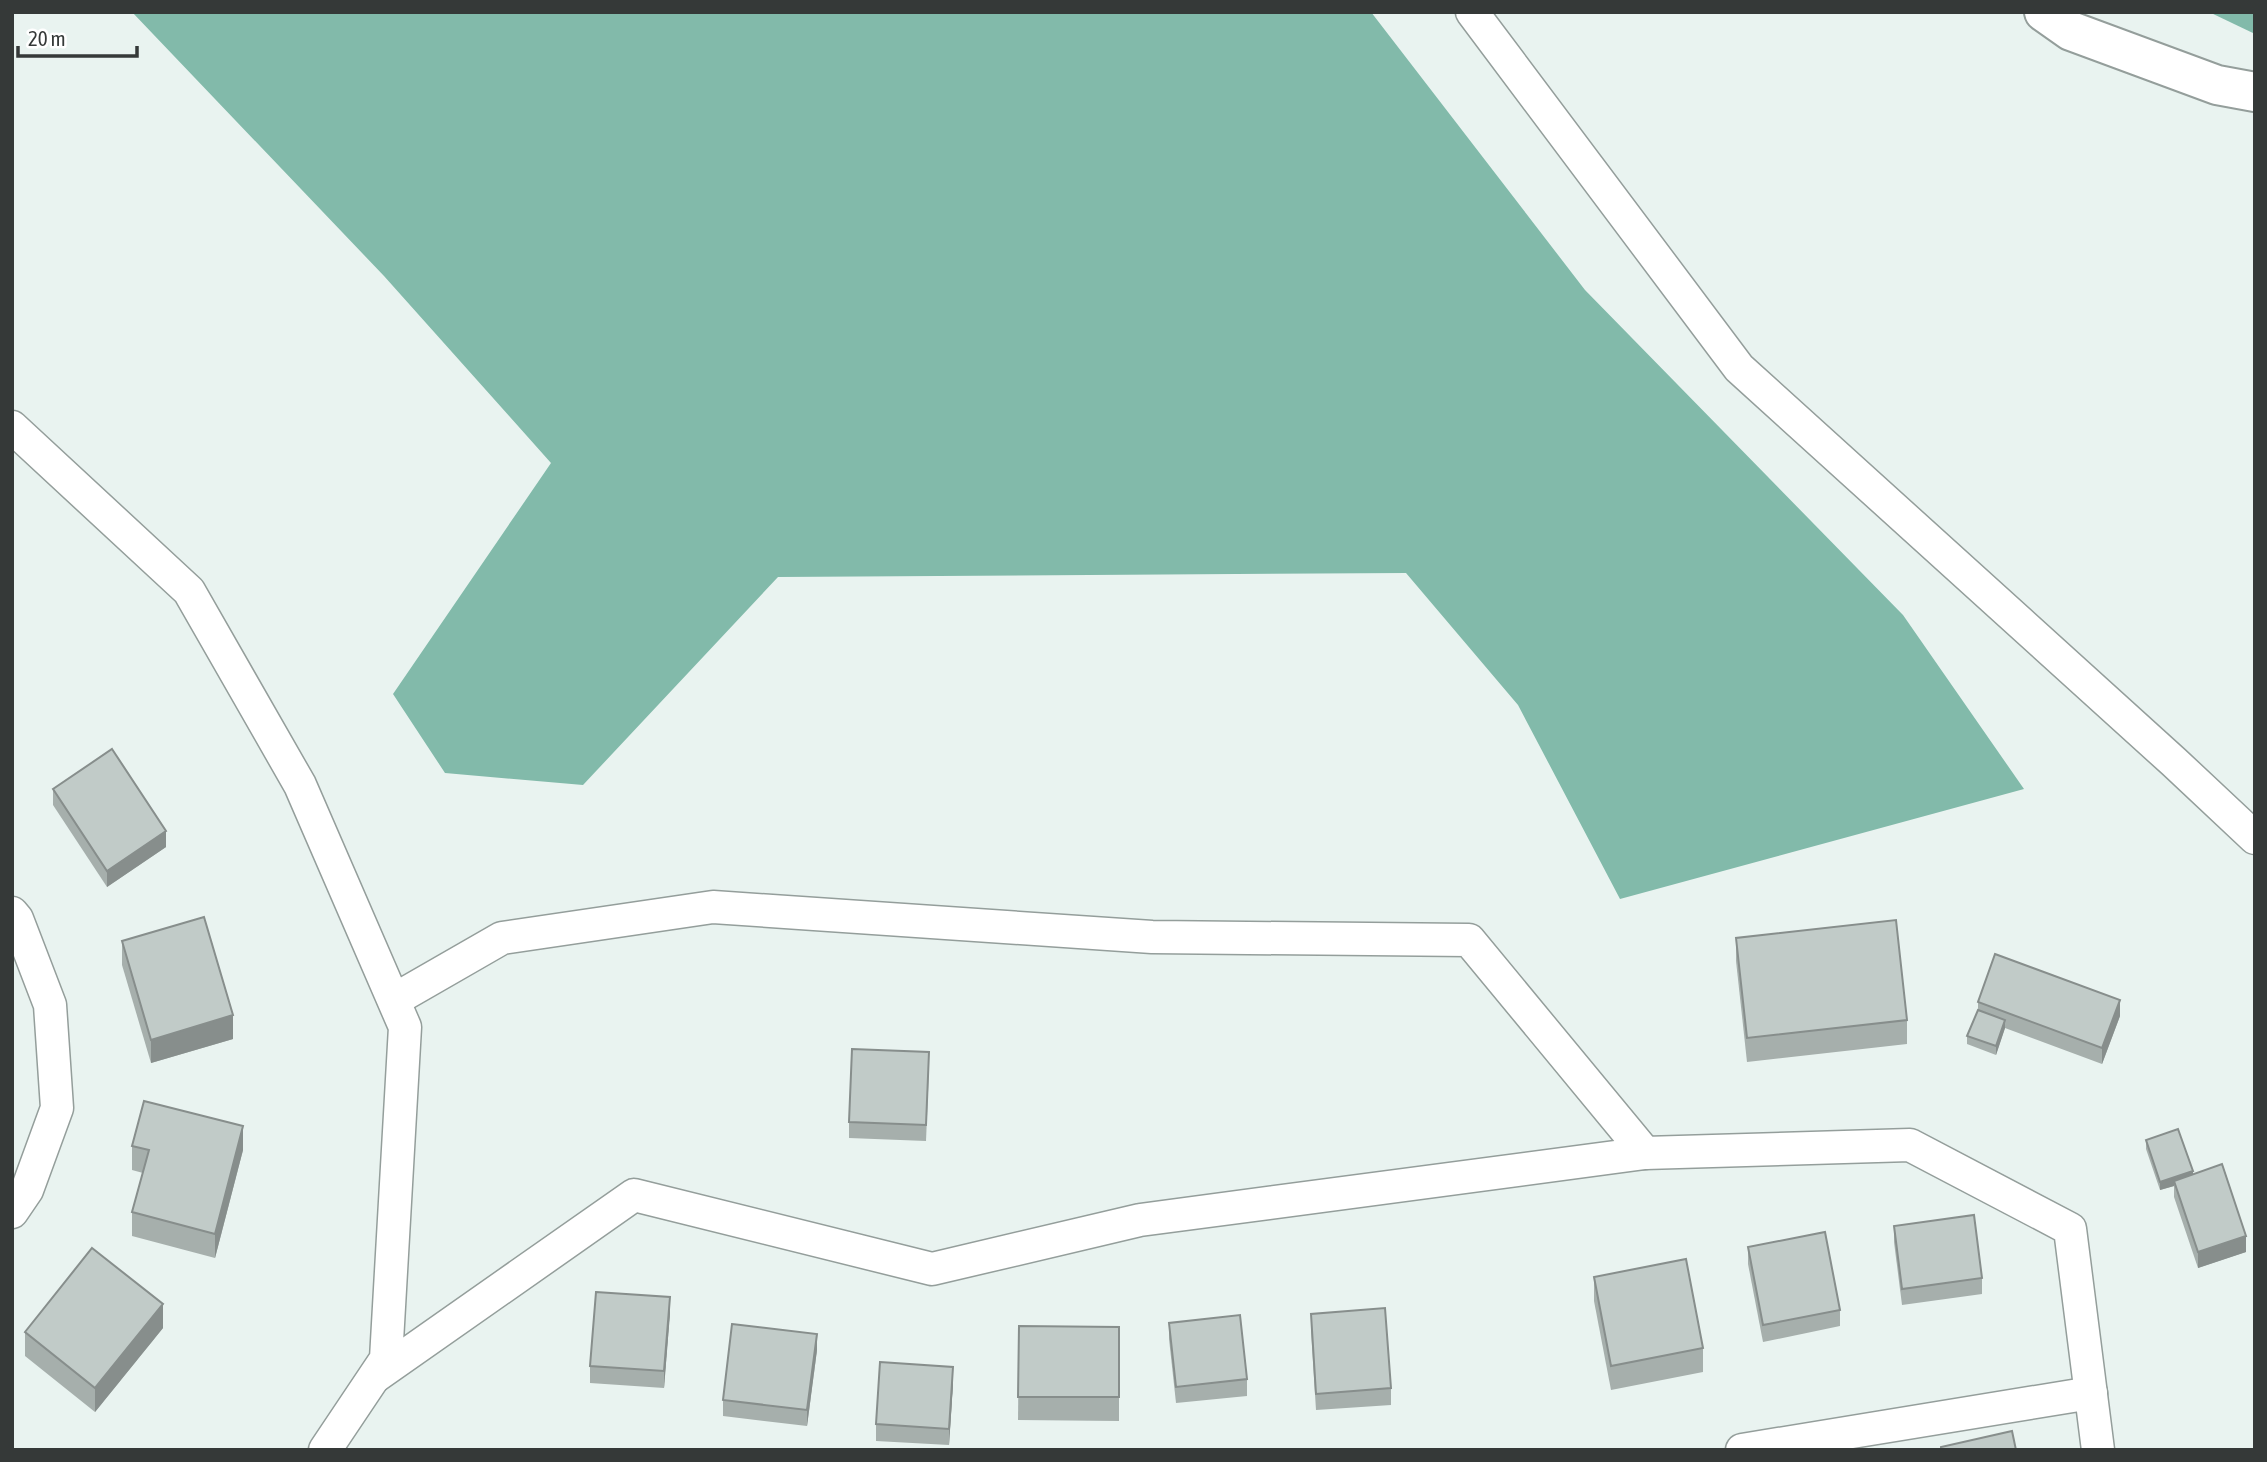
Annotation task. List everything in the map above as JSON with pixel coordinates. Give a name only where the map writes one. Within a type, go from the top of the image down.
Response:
[{"type":"main road","points":[[2044,12],[2071,31],[2217,85],[2255,92]]},
{"type":"street","points":[[1472,12],[1739,369],[2174,761],[2255,838]]},
{"type":"street","points":[[12,427],[189,591],[300,785],[405,1027],[386,1359],[325,1450]]},
{"type":"street","points":[[394,1000],[502,938],[713,907],[1152,937],[1469,940],[1644,1153]]},
{"type":"street","points":[[12,913],[17,919],[50,1005],[57,1108],[27,1190],[12,1212]]},
{"type":"street","points":[[376,1376],[634,1195],[932,1269],[1140,1220],[1644,1153],[1910,1145],[2070,1229],[2098,1450]]},
{"type":"street","points":[[1742,1450],[2091,1393]]},
{"type":"green space","points":[[132,12],[1371,12],[1585,290],[1903,615],[2024,789],[1620,899],[1518,705],[1406,573],[778,577],[583,785],[445,773],[393,694],[551,463],[384,276]]},
{"type":"green space","points":[[2209,12],[2255,12],[2255,34]]},
{"type":"building","points":[[112,749],[166,831],[107,871],[53,789]]},
{"type":"building","points":[[204,917],[233,1015],[151,1040],[122,941]]},
{"type":"building","points":[[1896,920],[1907,1020],[1747,1038],[1736,938]]},
{"type":"building","points":[[1995,954],[2120,1000],[2102,1048],[1978,1002]]},
{"type":"building","points":[[1978,1010],[2005,1020],[1996,1046],[1967,1036]]},
{"type":"building","points":[[852,1049],[929,1052],[926,1125],[849,1122]]},
{"type":"building","points":[[144,1101],[243,1126],[215,1234],[132,1212],[149,1150],[132,1146]]},
{"type":"building","points":[[2178,1129],[2193,1171],[2160,1182],[2146,1140]]},
{"type":"building","points":[[2222,1164],[2246,1236],[2198,1252],[2174,1181]]},
{"type":"building","points":[[1974,1215],[1982,1278],[1902,1289],[1894,1226]]},
{"type":"building","points":[[1825,1232],[1840,1310],[1763,1325],[1748,1247]]},
{"type":"building","points":[[92,1248],[163,1304],[95,1388],[25,1332]]},
{"type":"building","points":[[1686,1259],[1703,1348],[1611,1366],[1594,1277]]},
{"type":"building","points":[[596,1292],[670,1297],[664,1371],[590,1366]]},
{"type":"building","points":[[1385,1308],[1391,1388],[1316,1394],[1311,1314]]},
{"type":"building","points":[[1240,1315],[1247,1379],[1176,1387],[1169,1323]]},
{"type":"building","points":[[732,1324],[817,1334],[807,1410],[723,1400]]},
{"type":"building","points":[[1019,1326],[1119,1327],[1119,1397],[1018,1397]]},
{"type":"building","points":[[880,1362],[953,1367],[949,1429],[876,1424]]},
{"type":"building","points":[[2012,1431],[2016,1450],[1941,1450],[1941,1447]]}]
